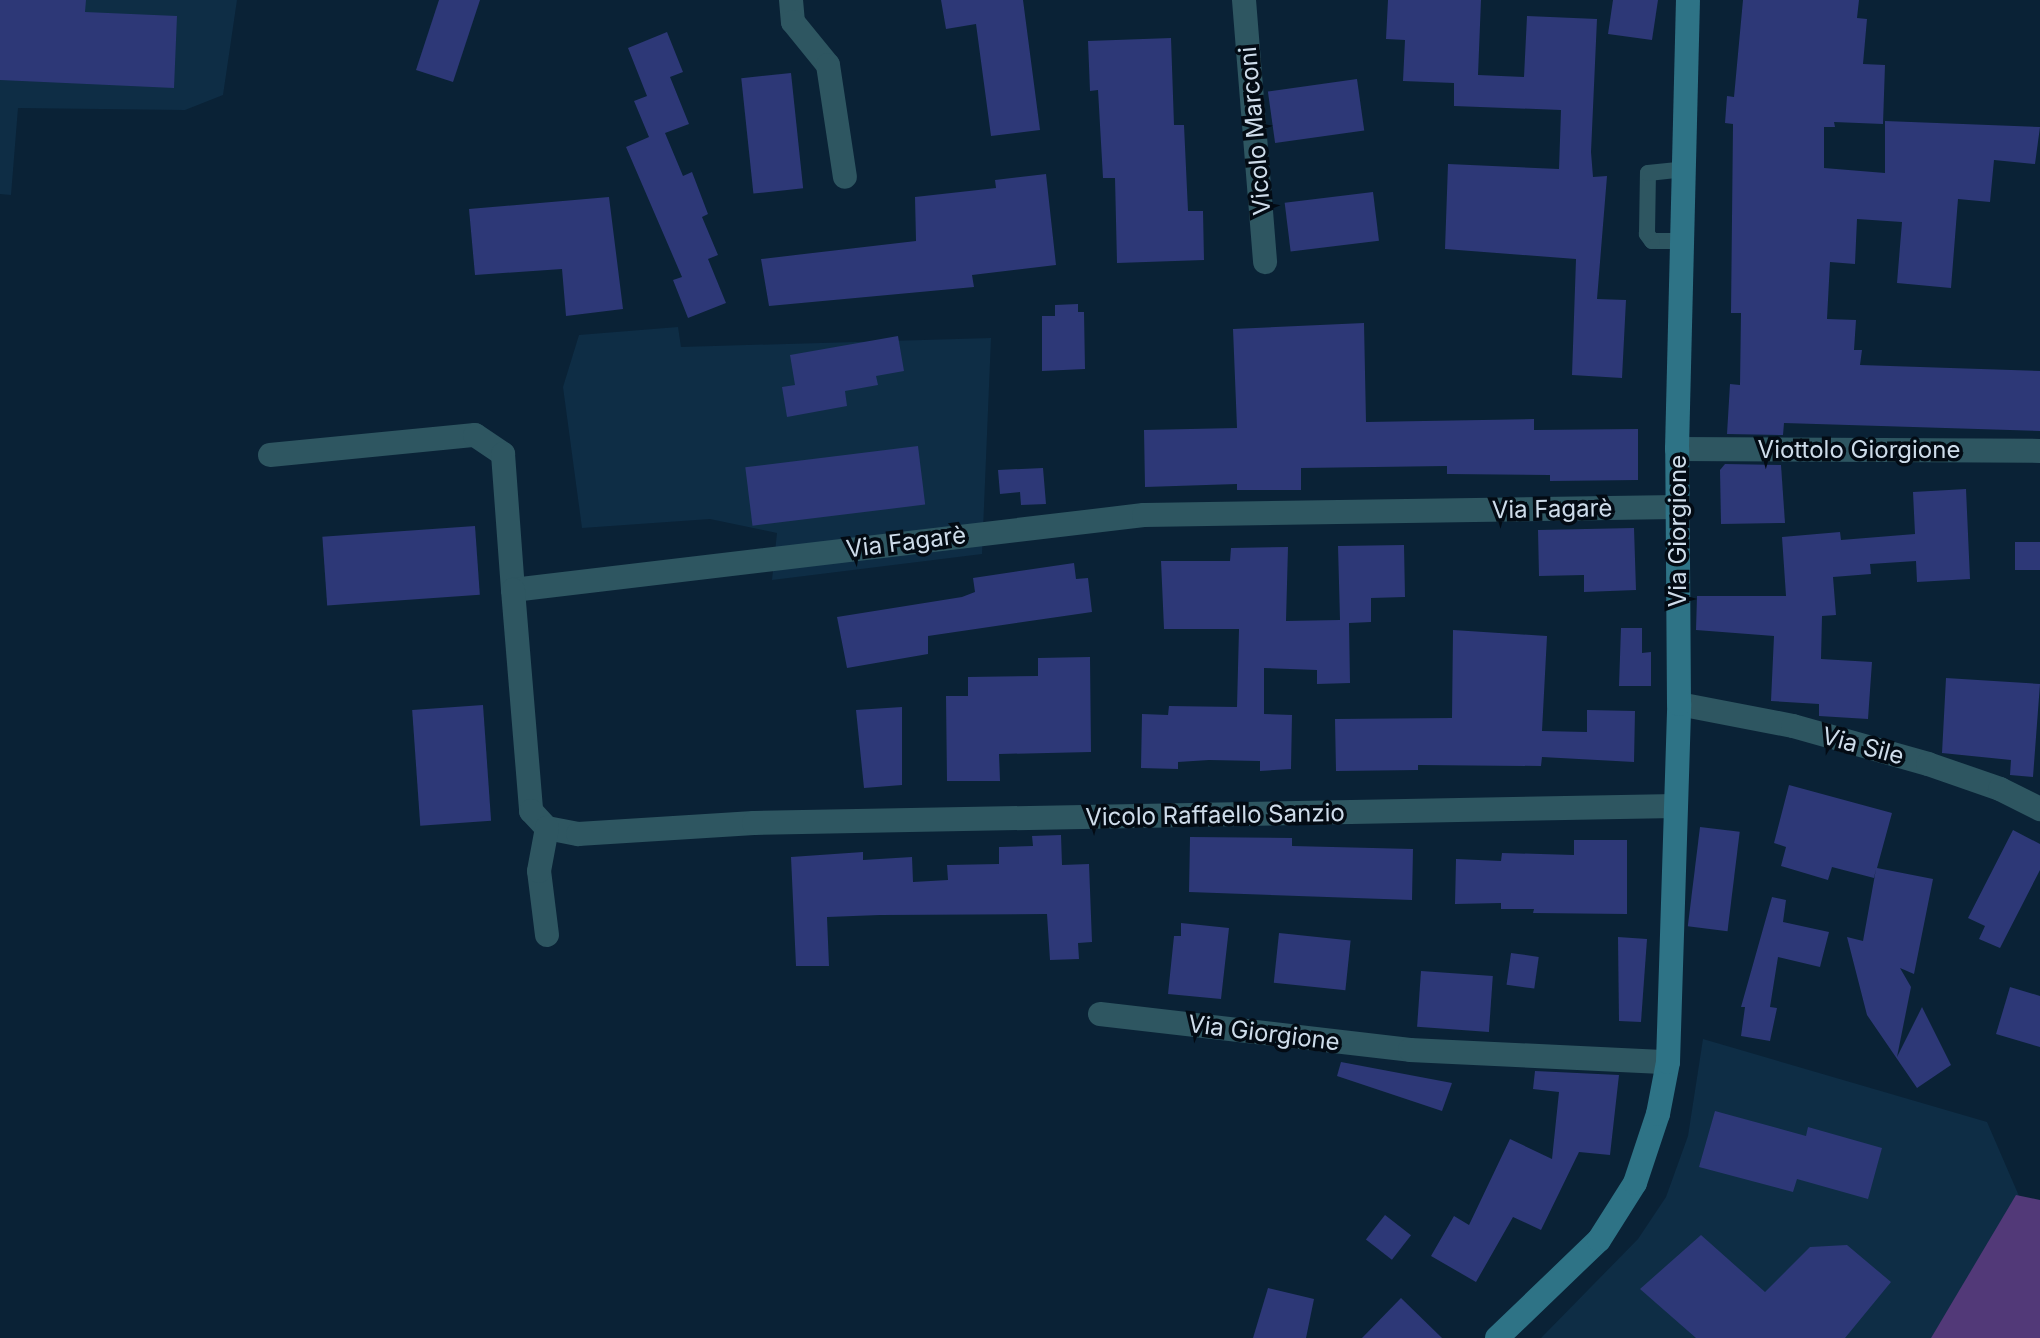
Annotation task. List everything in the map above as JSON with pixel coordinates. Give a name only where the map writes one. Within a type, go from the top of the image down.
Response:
[{"type":"street","points":[[791,0],[793,22],[828,65],[845,177]]},
{"type":"street","name":"Vicolo Marconi","points":[[1244,0],[1265,262]]},
{"type":"street","name":"Via Giorgione","points":[[1497,1338],[1599,1240],[1635,1183],[1658,1114],[1668,1062],[1679,704],[1677,449],[1688,0]]},
{"type":"street","points":[[270,455],[475,435],[503,454],[531,811],[547,828],[539,871],[547,935]]},
{"type":"street","name":"Viottolo Giorgione","points":[[1677,449],[2040,451]]},
{"type":"street","name":"Via Fagarè","points":[[513,590],[1144,515],[1677,507]]},
{"type":"street","name":"Via Sile","points":[[1679,704],[1793,726],[1928,764],[2000,789],[2040,809]]},
{"type":"street","name":"Vicolo Raffaello Sanzio","points":[[547,828],[578,834],[754,823],[1676,806]]},
{"type":"street","name":"Via Giorgione","points":[[1100,1014],[1410,1050],[1668,1062]]},
{"type":"lane","points":[[1684,241],[1649,239],[1648,203],[1650,171],[1685,169]]},
{"type":"shaded area","points":[[0,0],[237,0],[223,95],[185,110],[18,108],[11,195],[0,194]]},
{"type":"shaded area","points":[[678,327],[681,347],[991,338],[982,554],[772,580],[777,533],[710,519],[582,528],[563,387],[579,335]]},
{"type":"shaded area","points":[[1703,1039],[1987,1122],[2019,1196],[1931,1338],[1541,1338],[1638,1239],[1666,1197],[1688,1136]]},
{"type":"shaded area","points":[[2016,1195],[2040,1200],[2040,1338],[1931,1338]]},
{"type":"building","points":[[0,0],[86,0],[85,12],[177,16],[174,88],[0,80]]},
{"type":"building","points":[[439,0],[480,0],[453,82],[416,70]]},
{"type":"building","points":[[941,0],[1023,0],[1040,130],[991,136],[976,24],[946,29]]},
{"type":"building","points":[[1388,0],[1481,0],[1478,75],[1524,77],[1527,16],[1597,19],[1591,152],[1593,177],[1607,176],[1597,299],[1626,300],[1622,378],[1572,375],[1576,259],[1445,249],[1448,164],[1559,169],[1561,110],[1454,106],[1454,83],[1403,81],[1405,40],[1386,39]]},
{"type":"building","points":[[1613,0],[1658,0],[1652,40],[1608,34]]},
{"type":"building","points":[[1743,0],[1859,0],[1857,18],[1867,19],[1863,64],[1885,65],[1883,124],[1834,122],[1835,127],[1824,127],[1824,168],[1885,173],[1885,121],[2040,127],[2035,164],[1994,160],[1990,202],[1958,199],[1951,288],[1897,283],[1902,222],[1857,219],[1855,264],[1830,262],[1827,319],[1856,320],[1854,350],[1862,350],[1860,365],[2040,371],[2040,431],[1784,423],[1783,435],[1727,434],[1730,384],[1740,385],[1741,313],[1731,313],[1733,124],[1725,123],[1727,96],[1734,97]]},
{"type":"building","points":[[667,32],[683,72],[670,77],[689,124],[665,133],[683,176],[692,172],[708,214],[702,217],[718,255],[708,259],[726,303],[688,318],[673,280],[682,277],[626,147],[649,137],[634,101],[647,96],[628,48]]},
{"type":"building","points":[[1171,38],[1174,125],[1184,125],[1188,211],[1203,211],[1204,260],[1117,263],[1115,178],[1103,178],[1098,90],[1090,91],[1088,41]]},
{"type":"building","points":[[791,73],[803,188],[753,194],[741,78]]},
{"type":"building","points":[[1357,79],[1364,130],[1275,143],[1268,92]]},
{"type":"building","points":[[1046,174],[1056,265],[972,275],[974,287],[769,306],[761,259],[916,241],[915,197],[996,188],[995,180]]},
{"type":"building","points":[[1373,192],[1379,241],[1291,251],[1285,203]]},
{"type":"building","points":[[609,197],[623,309],[566,316],[562,269],[475,275],[469,209]]},
{"type":"building","points":[[1078,304],[1078,312],[1084,312],[1085,369],[1042,371],[1042,316],[1055,316],[1055,305]]},
{"type":"building","points":[[1364,323],[1366,422],[1534,419],[1534,430],[1638,429],[1638,480],[1550,481],[1550,475],[1447,474],[1447,466],[1301,468],[1301,490],[1237,490],[1237,484],[1145,487],[1144,430],[1237,428],[1233,329]]},
{"type":"building","points":[[898,336],[904,371],[876,376],[878,385],[845,391],[847,406],[787,417],[782,387],[795,385],[790,355]]},
{"type":"building","points":[[918,446],[925,505],[752,526],[745,467]]},
{"type":"building","points":[[1725,464],[1781,465],[1785,523],[1721,524],[1720,470]]},
{"type":"building","points":[[1043,468],[1046,504],[1021,505],[1020,492],[1000,494],[998,470]]},
{"type":"building","points":[[1966,489],[1970,579],[1917,582],[1916,561],[1870,564],[1871,574],[1833,577],[1836,615],[1822,616],[1821,659],[1872,662],[1868,719],[1819,716],[1819,704],[1771,701],[1774,636],[1696,630],[1697,596],[1786,596],[1782,537],[1840,532],[1841,540],[1915,534],[1913,492]]},
{"type":"building","points":[[475,526],[480,595],[327,606],[322,537]]},
{"type":"building","points":[[1634,528],[1636,590],[1584,592],[1584,575],[1539,576],[1538,530]]},
{"type":"building","points":[[2015,542],[2040,542],[2040,570],[2015,570]]},
{"type":"building","points":[[1404,545],[1405,597],[1371,598],[1371,622],[1349,623],[1350,683],[1317,684],[1317,670],[1264,668],[1264,714],[1292,715],[1291,769],[1260,771],[1260,761],[1209,760],[1178,762],[1178,769],[1141,768],[1142,714],[1168,715],[1169,706],[1237,707],[1239,629],[1164,629],[1161,561],[1230,561],[1231,548],[1288,547],[1286,621],[1340,620],[1338,546]]},
{"type":"building","points":[[1074,563],[1076,579],[1088,578],[1092,612],[928,636],[928,654],[847,668],[837,617],[962,597],[975,592],[973,578]]},
{"type":"building","points":[[1621,628],[1642,628],[1642,653],[1651,652],[1651,686],[1619,686]]},
{"type":"building","points":[[1453,630],[1547,636],[1542,731],[1587,732],[1587,710],[1635,711],[1634,762],[1542,757],[1541,766],[1418,765],[1418,770],[1336,771],[1335,719],[1452,718]]},
{"type":"building","points":[[1090,657],[1091,752],[999,754],[1000,781],[947,781],[946,696],[968,696],[968,677],[1038,676],[1038,658]]},
{"type":"building","points":[[1946,678],[2040,684],[2033,777],[2010,775],[2011,760],[1942,753]]},
{"type":"building","points":[[483,705],[491,821],[420,826],[412,710]]},
{"type":"building","points":[[902,707],[902,785],[864,788],[856,710]]},
{"type":"building","points":[[1789,785],[1892,813],[1877,868],[1933,879],[1914,974],[1900,968],[1911,987],[1897,1057],[1922,1007],[1951,1065],[1917,1088],[1867,1015],[1847,937],[1863,941],[1876,869],[1874,878],[1832,867],[1828,880],[1781,866],[1786,847],[1774,843]]},
{"type":"building","points":[[1700,827],[1740,832],[1728,931],[1688,926]]},
{"type":"building","points":[[2013,830],[2040,844],[2040,870],[2000,948],[1979,939],[1985,926],[1968,918]]},
{"type":"building","points":[[1061,835],[1062,865],[1089,864],[1092,942],[1078,943],[1079,959],[1050,960],[1047,914],[880,915],[827,917],[829,966],[796,966],[791,857],[863,852],[863,860],[912,857],[913,882],[948,880],[947,865],[999,864],[999,847],[1033,846],[1032,836]]},
{"type":"building","points":[[1190,837],[1292,838],[1292,846],[1413,849],[1412,900],[1189,892]]},
{"type":"building","points":[[1574,840],[1627,840],[1627,914],[1533,913],[1534,909],[1501,909],[1501,903],[1455,904],[1456,859],[1501,861],[1502,853],[1574,855]]},
{"type":"building","points":[[1772,897],[1786,900],[1783,922],[1829,932],[1820,967],[1778,957],[1770,1007],[1777,1008],[1770,1041],[1741,1036],[1745,1007],[1741,1007]]},
{"type":"building","points":[[1181,923],[1229,928],[1221,999],[1168,994],[1174,936],[1181,936]]},
{"type":"building","points":[[1279,933],[1351,941],[1345,990],[1274,983]]},
{"type":"building","points":[[1618,937],[1647,939],[1641,1022],[1619,1021]]},
{"type":"building","points":[[1511,953],[1539,957],[1534,989],[1507,985]]},
{"type":"building","points":[[1421,971],[1493,976],[1489,1032],[1417,1027]]},
{"type":"building","points":[[2010,987],[2040,996],[2040,1047],[1996,1034]]},
{"type":"building","points":[[1341,1062],[1452,1083],[1442,1111],[1337,1076]]},
{"type":"building","points":[[1535,1071],[1619,1075],[1610,1155],[1579,1152],[1541,1230],[1513,1217],[1476,1282],[1431,1256],[1454,1216],[1469,1225],[1510,1139],[1552,1159],[1559,1092],[1533,1089]]},
{"type":"building","points":[[1715,1111],[1806,1136],[1808,1127],[1882,1148],[1868,1199],[1797,1179],[1793,1192],[1699,1167]]},
{"type":"building","points":[[1385,1215],[1411,1235],[1392,1260],[1366,1239]]},
{"type":"building","points":[[1701,1235],[1765,1292],[1810,1247],[1847,1245],[1891,1282],[1845,1338],[1696,1338],[1640,1289]]},
{"type":"building","points":[[1268,1288],[1314,1299],[1306,1338],[1253,1338]]},
{"type":"building","points":[[1401,1298],[1442,1338],[1362,1338]]}]
